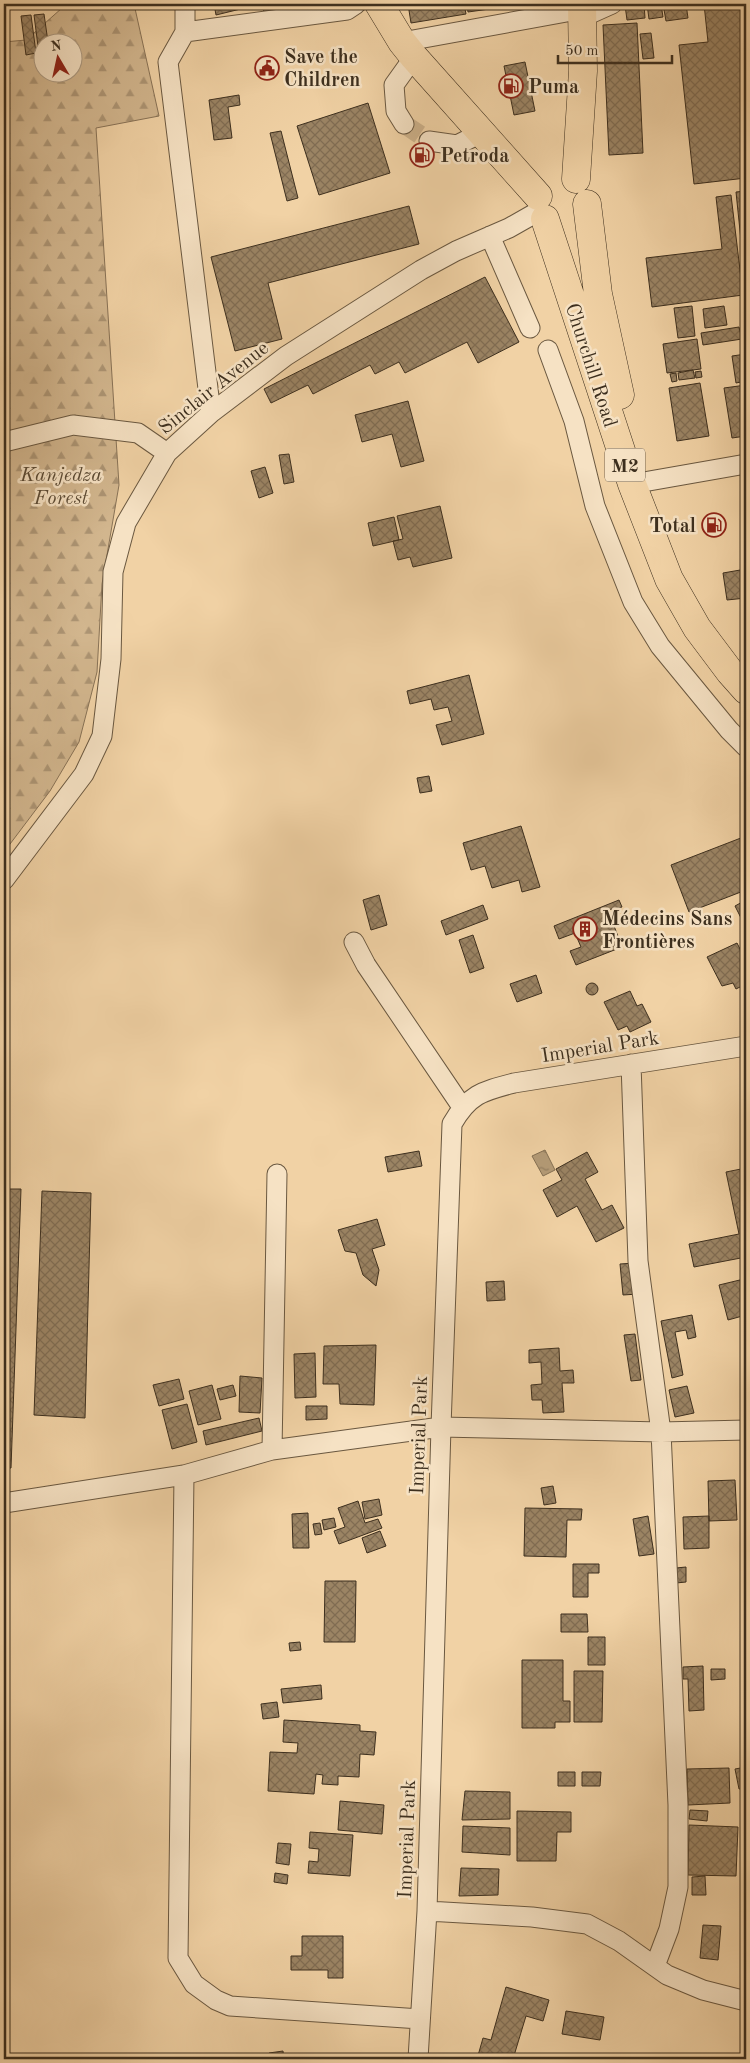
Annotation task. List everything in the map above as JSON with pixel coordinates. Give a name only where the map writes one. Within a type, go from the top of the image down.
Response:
[{"type":"highway","name":"M2","points":[[379,4],[408,49],[481,133],[541,208]]},
{"type":"highway","points":[[582,10],[583,71],[576,179],[556,176],[540,188],[541,208],[553,224],[562,226],[578,220],[584,213],[587,204]]},
{"type":"highway","name":"Churchill Road","points":[[576,179],[583,186],[587,195],[598,294],[646,524],[674,587],[697,628],[746,690]]},
{"type":"highway","name":"Churchill Road","points":[[541,208],[637,482],[657,520],[681,574],[708,620],[746,669]]},
{"type":"street","points":[[184,4],[185,32],[168,62],[211,413]]},
{"type":"street","points":[[185,32],[347,10],[356,4]]},
{"type":"street","points":[[404,124],[396,111],[394,84],[408,49],[612,4]]},
{"type":"street","points":[[429,141],[457,145],[481,133]]},
{"type":"street","name":"Sinclair Avenue","points":[[4,880],[84,774],[102,736],[111,659],[113,572],[126,523],[167,453],[211,413],[286,356],[391,288],[456,251],[490,236],[541,208]]},
{"type":"street","points":[[490,236],[530,328]]},
{"type":"street","points":[[548,350],[574,421],[595,506],[633,602],[660,646],[729,730],[746,747]]},
{"type":"street","points":[[4,442],[73,425],[138,433],[167,453]]},
{"type":"street","points":[[637,482],[746,464]]},
{"type":"street","points":[[354,942],[366,965],[462,1107]]},
{"type":"street","name":"Imperial Park","points":[[418,2059],[427,1911],[440,1427],[452,1124],[462,1107],[474,1097],[489,1090],[514,1083],[746,1046]]},
{"type":"street","points":[[631,1064],[638,1261],[661,1432],[678,1805],[678,1887],[669,1929],[656,1966]]},
{"type":"street","points":[[272,1450],[277,1174]]},
{"type":"street","points":[[4,1503],[184,1475],[272,1450],[440,1427],[661,1432],[746,1430]]},
{"type":"street","points":[[184,1475],[178,1958],[194,1984],[216,2000],[230,2006],[420,2019]]},
{"type":"street","points":[[427,1911],[532,1917],[587,1924],[619,1941],[667,1975],[703,1990],[746,2001]]},
{"type":"green space","name":"Kanjedza Forest","points":[[91,4],[134,4],[159,116],[96,128],[119,485],[102,584],[97,672],[79,742],[50,791],[4,852],[4,42],[26,40],[32,35],[32,82],[82,82],[82,32],[35,32],[62,8]]},
{"type":"water","points":[[545,1150],[555,1170],[543,1176],[532,1156]]},
{"type":"building","points":[[269,2],[275,8],[269,14],[263,8]]},
{"type":"building","points":[[214,4],[261,4],[216,15]]},
{"type":"building","points":[[279,4],[305,4],[280,10]]},
{"type":"building","points":[[408,4],[464,4],[466,14],[411,23]]},
{"type":"building","points":[[467,4],[503,4],[504,7],[468,12]]},
{"type":"building","points":[[507,4],[531,4],[507,8]]},
{"type":"building","points":[[644,4],[645,18],[627,20],[625,5]]},
{"type":"building","points":[[647,4],[661,4],[663,17],[649,19]]},
{"type":"building","points":[[663,4],[686,4],[688,18],[666,21]]},
{"type":"building","points":[[704,4],[746,4],[746,178],[694,184],[679,45],[708,42]]},
{"type":"building","points":[[44,14],[47,32],[36,32],[34,15]]},
{"type":"building","points":[[31,15],[33,32],[32,54],[26,55],[21,16]]},
{"type":"building","points":[[637,23],[643,153],[609,155],[603,25]]},
{"type":"building","points":[[651,33],[654,58],[643,59],[640,34]]},
{"type":"building","points":[[525,62],[535,111],[514,115],[504,66]]},
{"type":"building","points":[[239,95],[240,105],[228,107],[232,138],[214,140],[209,100]]},
{"type":"building","points":[[368,103],[390,173],[319,195],[297,126]]},
{"type":"building","points":[[281,131],[298,198],[287,201],[270,133]]},
{"type":"building","points":[[746,191],[746,289],[736,192]]},
{"type":"building","points":[[731,195],[743,295],[652,307],[646,258],[722,249],[716,197]]},
{"type":"building","points":[[409,206],[419,244],[268,283],[282,339],[235,351],[211,257]]},
{"type":"building","points":[[485,277],[519,342],[478,363],[467,342],[405,373],[399,362],[375,374],[370,365],[313,394],[308,385],[271,403],[264,389]]},
{"type":"building","points":[[692,306],[695,336],[678,338],[674,308]]},
{"type":"building","points":[[724,306],[727,325],[705,328],[703,309]]},
{"type":"building","points":[[739,327],[742,339],[703,345],[701,333]]},
{"type":"building","points":[[697,339],[701,369],[667,373],[663,344]]},
{"type":"building","points":[[746,354],[746,381],[736,383],[732,356]]},
{"type":"building","points":[[693,370],[695,378],[679,380],[678,373]]},
{"type":"building","points":[[701,371],[702,377],[696,378],[695,372]]},
{"type":"building","points":[[676,373],[677,381],[672,382],[670,374]]},
{"type":"building","points":[[700,383],[709,436],[677,441],[669,388]]},
{"type":"building","points":[[746,385],[746,436],[732,438],[724,388]]},
{"type":"building","points":[[408,401],[424,461],[401,467],[392,434],[362,442],[355,415]]},
{"type":"building","points":[[289,454],[294,482],[284,484],[279,455]]},
{"type":"building","points":[[265,467],[273,493],[259,498],[251,471]]},
{"type":"building","points":[[440,506],[452,558],[413,567],[410,557],[398,560],[393,541],[403,539],[397,516]]},
{"type":"building","points":[[394,517],[399,540],[373,546],[368,523]]},
{"type":"building","points":[[746,569],[746,598],[727,600],[723,573]]},
{"type":"building","points":[[469,675],[484,734],[442,745],[436,725],[452,721],[448,707],[434,710],[431,699],[410,704],[407,691]]},
{"type":"building","points":[[429,776],[432,791],[420,793],[417,778]]},
{"type":"building","points":[[521,826],[540,887],[522,892],[519,880],[492,888],[485,866],[471,870],[463,843]]},
{"type":"building","points":[[746,836],[746,890],[689,912],[671,865]]},
{"type":"building","points":[[379,895],[387,925],[371,930],[363,900]]},
{"type":"building","name":"Médecins Sans Frontières","points":[[619,900],[622,907],[608,910],[622,947],[576,965],[570,951],[581,947],[575,933],[559,939],[554,926]]},
{"type":"building","points":[[746,900],[746,928],[735,906]]},
{"type":"building","points":[[483,905],[488,919],[446,935],[441,921]]},
{"type":"building","points":[[473,935],[484,968],[470,973],[459,940]]},
{"type":"building","points":[[746,940],[746,952],[741,943]]},
{"type":"building","points":[[737,943],[746,961],[746,984],[736,989],[733,983],[722,986],[707,957]]},
{"type":"building","points":[[536,975],[542,993],[517,1002],[510,984]]},
{"type":"building","points":[[590,983],[594,983],[598,989],[594,995],[590,995],[586,991],[586,987]]},
{"type":"building","points":[[630,991],[637,1006],[642,1004],[651,1022],[630,1032],[627,1026],[618,1030],[604,1002]]},
{"type":"building","points":[[419,1151],[422,1166],[388,1172],[385,1157]]},
{"type":"building","points":[[587,1152],[598,1172],[585,1179],[602,1210],[612,1205],[624,1228],[596,1242],[577,1206],[557,1217],[543,1190],[562,1180],[556,1169]]},
{"type":"building","points":[[746,1168],[746,1257],[694,1267],[689,1244],[739,1234],[726,1172]]},
{"type":"building","points":[[4,1189],[21,1189],[11,1468],[4,1468]]},
{"type":"building","points":[[42,1191],[91,1193],[85,1418],[34,1415]]},
{"type":"building","points":[[377,1219],[385,1245],[372,1249],[379,1270],[376,1286],[363,1275],[356,1253],[345,1251],[338,1230]]},
{"type":"building","points":[[635,1263],[638,1294],[623,1295],[620,1264]]},
{"type":"building","points":[[744,1279],[746,1287],[746,1315],[728,1320],[719,1285]]},
{"type":"building","points":[[504,1281],[505,1300],[487,1301],[486,1282]]},
{"type":"building","points":[[692,1315],[696,1337],[688,1339],[686,1330],[675,1332],[683,1375],[672,1378],[661,1321]]},
{"type":"building","points":[[635,1334],[641,1380],[631,1381],[624,1335]]},
{"type":"building","points":[[376,1345],[374,1405],[340,1404],[339,1384],[323,1384],[324,1346]]},
{"type":"building","points":[[559,1348],[560,1371],[573,1370],[574,1383],[562,1383],[564,1412],[543,1413],[542,1400],[532,1400],[531,1385],[542,1384],[541,1362],[529,1363],[529,1350]]},
{"type":"building","points":[[315,1353],[316,1397],[295,1398],[294,1354]]},
{"type":"building","points":[[240,1376],[262,1378],[260,1413],[239,1412]]},
{"type":"building","points":[[179,1379],[184,1399],[159,1406],[153,1385]]},
{"type":"building","points":[[212,1385],[221,1419],[198,1425],[189,1391]]},
{"type":"building","points":[[233,1385],[236,1396],[220,1400],[217,1389]]},
{"type":"building","points":[[687,1386],[694,1413],[675,1417],[669,1390]]},
{"type":"building","points":[[187,1404],[197,1442],[172,1449],[162,1410]]},
{"type":"building","points":[[306,1406],[327,1406],[327,1419],[306,1420]]},
{"type":"building","points":[[259,1418],[262,1431],[206,1445],[203,1431]]},
{"type":"building","points":[[735,1480],[737,1520],[709,1521],[708,1481]]},
{"type":"building","points":[[553,1486],[556,1503],[544,1505],[541,1488]]},
{"type":"building","points":[[379,1499],[382,1515],[365,1519],[362,1502]]},
{"type":"building","points":[[358,1501],[365,1523],[378,1519],[382,1528],[339,1544],[334,1531],[345,1527],[338,1508]]},
{"type":"building","points":[[742,1502],[746,1502],[746,1552],[745,1552]]},
{"type":"building","points":[[525,1508],[582,1509],[581,1520],[567,1520],[566,1557],[524,1556]]},
{"type":"building","points":[[308,1513],[309,1548],[293,1548],[292,1514]]},
{"type":"building","points":[[648,1516],[654,1554],[639,1556],[633,1519]]},
{"type":"building","points":[[709,1516],[709,1548],[684,1549],[683,1517]]},
{"type":"building","points":[[334,1518],[336,1527],[324,1530],[322,1520]]},
{"type":"building","points":[[320,1523],[322,1534],[315,1535],[313,1524]]},
{"type":"building","points":[[380,1531],[386,1546],[367,1553],[362,1538]]},
{"type":"building","points":[[573,1564],[599,1564],[599,1573],[588,1573],[588,1597],[573,1597]]},
{"type":"building","points":[[686,1567],[686,1582],[676,1583],[676,1568]]},
{"type":"building","points":[[325,1581],[356,1581],[355,1642],[324,1642]]},
{"type":"building","points":[[561,1614],[587,1614],[588,1632],[561,1632]]},
{"type":"building","points":[[588,1637],[605,1637],[605,1665],[588,1665]]},
{"type":"building","points":[[300,1642],[301,1650],[290,1651],[289,1643]]},
{"type":"building","points":[[522,1660],[563,1660],[563,1701],[570,1701],[570,1722],[555,1722],[555,1728],[522,1728]]},
{"type":"building","points":[[703,1666],[704,1710],[689,1711],[688,1679],[683,1679],[683,1667]]},
{"type":"building","points":[[711,1669],[725,1669],[725,1679],[711,1680]]},
{"type":"building","points":[[574,1671],[603,1671],[602,1722],[574,1722]]},
{"type":"building","points":[[321,1685],[322,1699],[283,1703],[281,1689]]},
{"type":"building","points":[[277,1702],[279,1717],[263,1719],[261,1704]]},
{"type":"building","points":[[284,1720],[360,1725],[360,1731],[376,1732],[374,1755],[360,1754],[359,1777],[338,1776],[338,1785],[322,1784],[323,1775],[316,1774],[314,1794],[268,1791],[270,1752],[297,1753],[298,1743],[283,1742]]},
{"type":"building","points":[[746,1767],[746,1788],[739,1789],[735,1769]]},
{"type":"building","points":[[729,1768],[730,1803],[688,1805],[687,1769]]},
{"type":"building","points":[[558,1772],[575,1772],[575,1786],[558,1786]]},
{"type":"building","points":[[582,1772],[601,1772],[600,1786],[582,1786]]},
{"type":"building","points":[[465,1791],[510,1792],[510,1819],[462,1820]]},
{"type":"building","points":[[340,1801],[384,1805],[382,1834],[338,1830]]},
{"type":"building","points":[[690,1810],[708,1811],[707,1821],[689,1819]]},
{"type":"building","points":[[517,1811],[571,1812],[571,1832],[557,1832],[556,1861],[517,1861]]},
{"type":"building","points":[[689,1825],[738,1827],[736,1876],[688,1875]]},
{"type":"building","points":[[463,1826],[510,1828],[510,1855],[462,1852]]},
{"type":"building","points":[[310,1832],[353,1835],[350,1876],[308,1873],[309,1861],[318,1862],[319,1849],[309,1848]]},
{"type":"building","points":[[278,1843],[291,1844],[289,1865],[276,1863]]},
{"type":"building","points":[[461,1868],[499,1869],[498,1895],[459,1896]]},
{"type":"building","points":[[275,1873],[288,1875],[287,1884],[274,1882]]},
{"type":"building","points":[[705,1876],[706,1895],[692,1895],[692,1877]]},
{"type":"building","points":[[703,1925],[721,1926],[718,1960],[700,1958]]},
{"type":"building","points":[[302,1936],[343,1936],[343,1978],[328,1978],[328,1970],[291,1970],[291,1956],[302,1956]]},
{"type":"building","points":[[506,1987],[549,2000],[543,2021],[526,2016],[513,2059],[477,2059],[483,2038],[491,2040]]},
{"type":"building","points":[[566,2011],[604,2017],[600,2040],[562,2034]]},
{"type":"building","points":[[283,2051],[284,2059],[270,2059],[269,2053]]},
{"type":"tunnel","points":[[404,124],[429,141]]},
{"type":"place","name":"Save the Children","points":[[267,68]]},
{"type":"place","name":"Puma","points":[[511,86]]},
{"type":"place","name":"Petroda","points":[[422,155]]},
{"type":"place","name":"Total","points":[[714,525]]},
{"type":"place","name":"Médecins Sans Frontières","points":[[585,929]]}]
